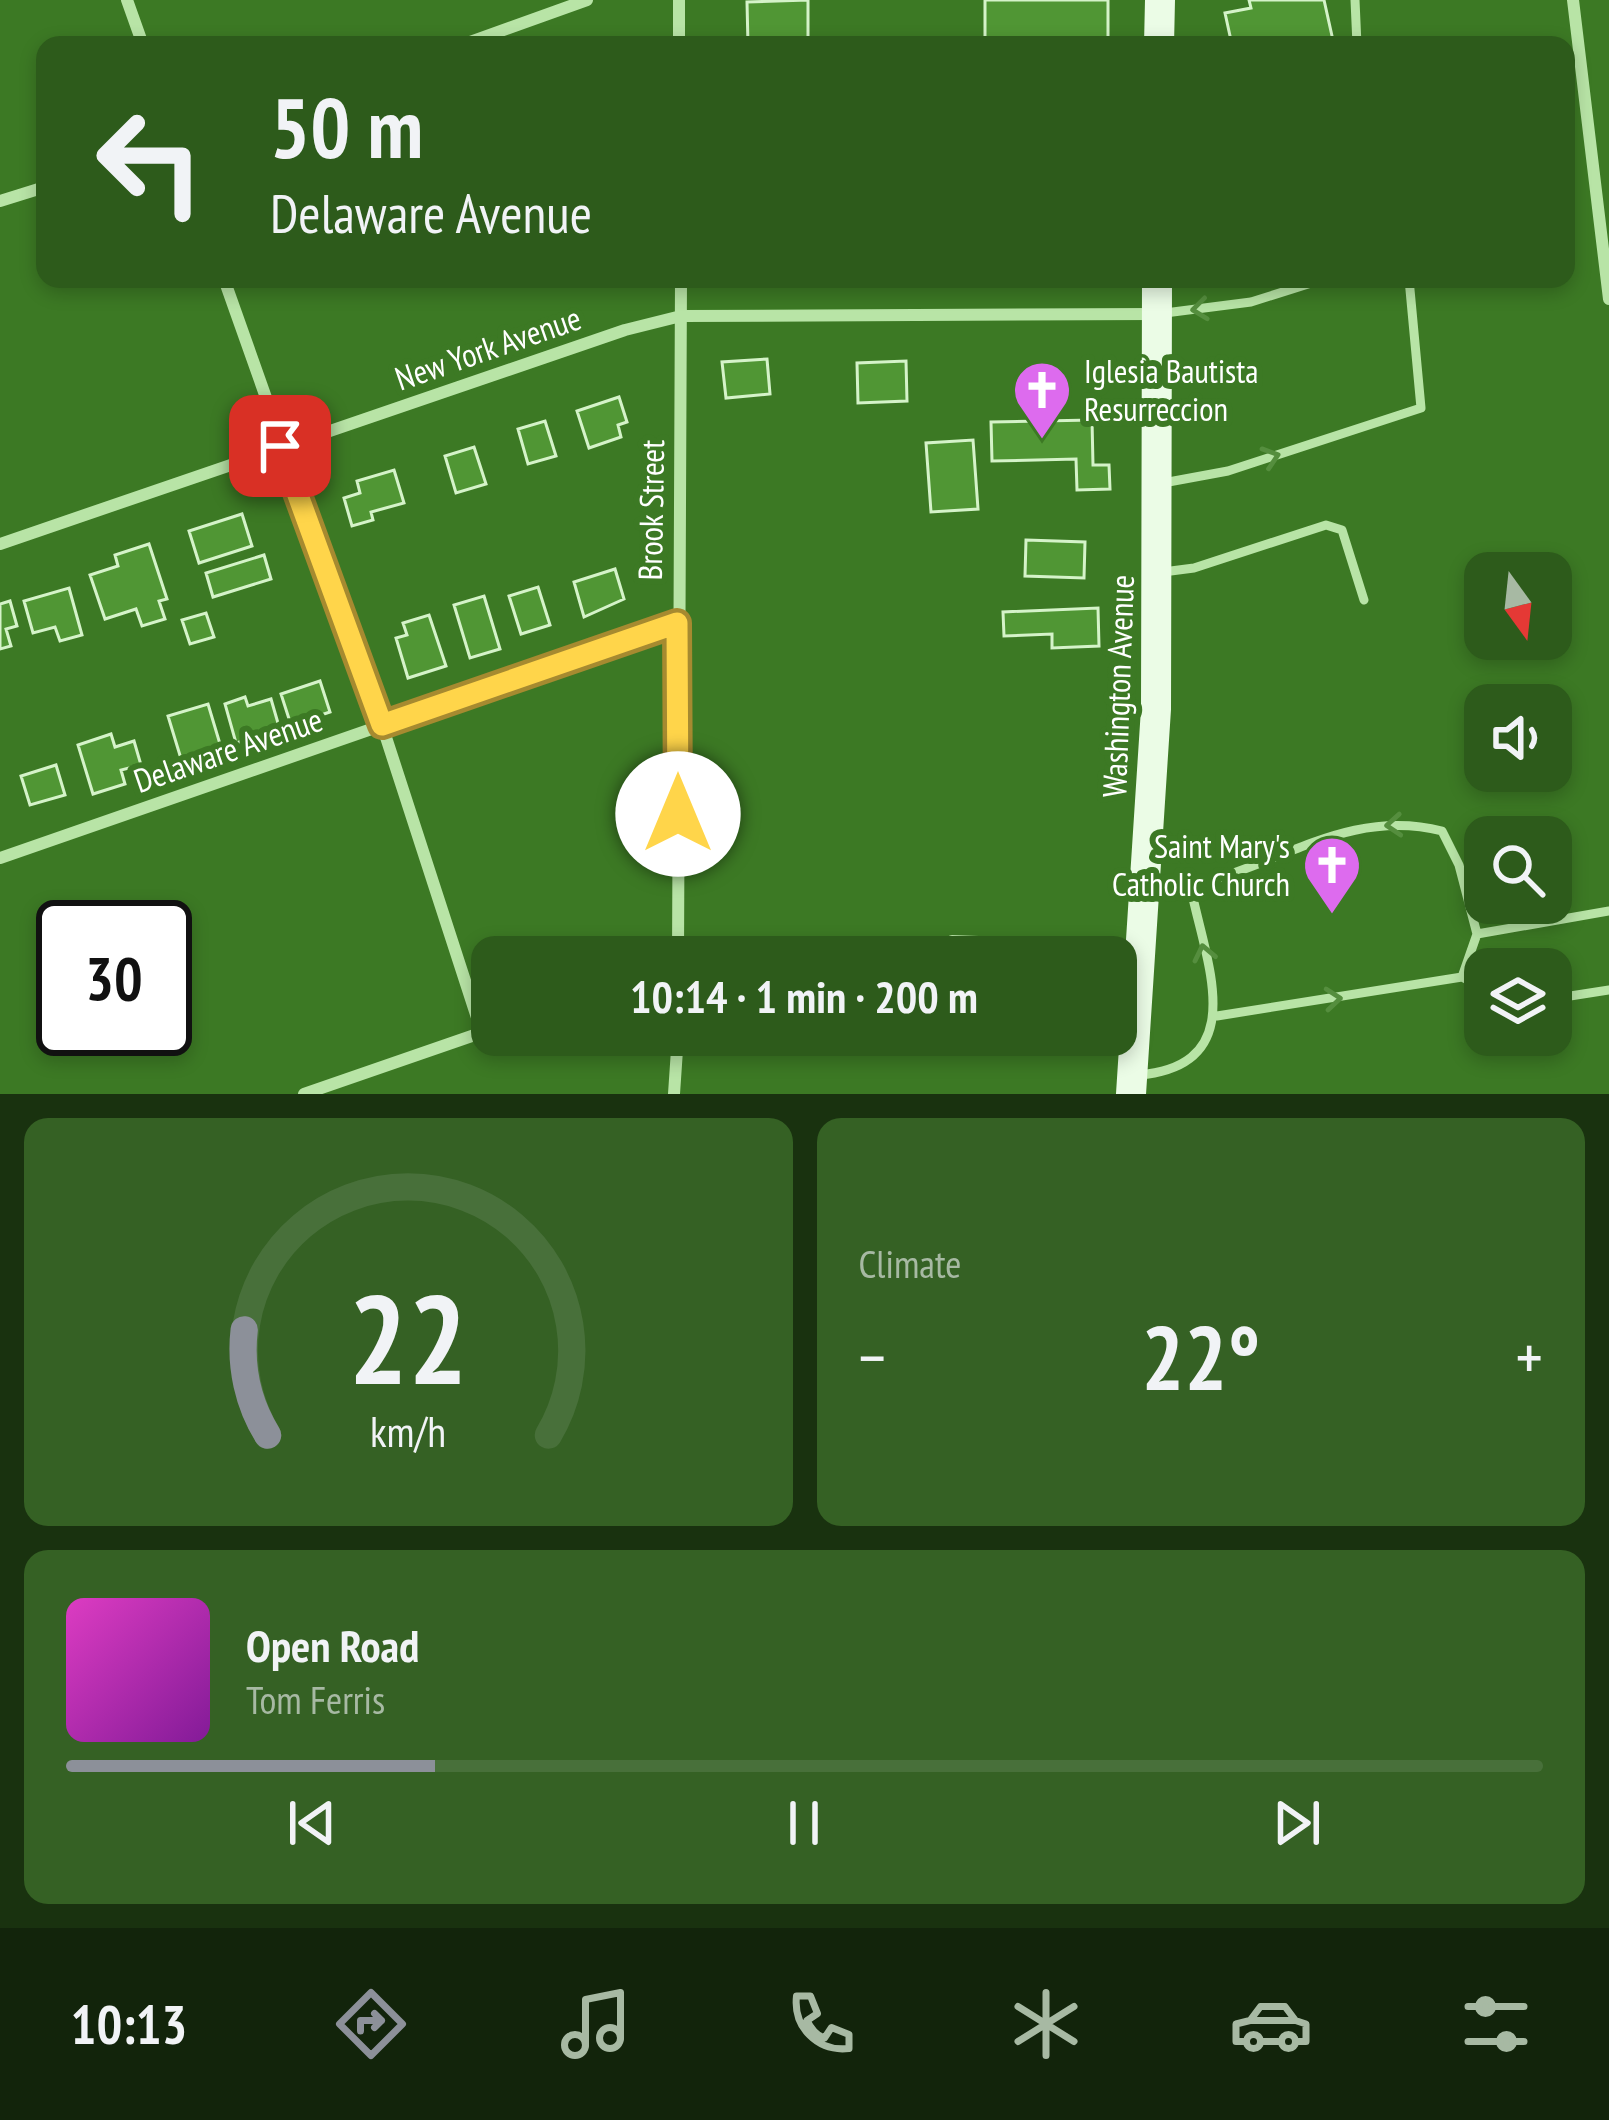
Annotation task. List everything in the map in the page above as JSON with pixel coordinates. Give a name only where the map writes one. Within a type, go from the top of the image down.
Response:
[{"type":"main road","points":[[1160,0],[1160,36]]},
{"type":"main road","name":"Washington Avenue","points":[[1132,1085],[1146,890],[1157,573],[1157,288]]},
{"type":"street","points":[[127,0],[140,36]]},
{"type":"street","points":[[487,36],[587,0]]},
{"type":"street","points":[[679,0],[680,36]]},
{"type":"street","points":[[1573,0],[1609,298]]},
{"type":"street","points":[[0,201],[36,190]]},
{"type":"street","points":[[227,288],[471,985]]},
{"type":"street","name":"Brook Street","points":[[678,936],[680,288]]},
{"type":"street","name":"New York Avenue","points":[[0,544],[280,446],[681,316],[1157,314]]},
{"type":"street","name":"Delaware Avenue","points":[[0,857],[677,623]]},
{"type":"street","points":[[1137,948],[1143,948]]},
{"type":"street","points":[[304,1094],[471,1037]]},
{"type":"street","points":[[674,1094],[677,1056]]},
{"type":"lane","points":[[1355,0],[1357,36]]},
{"type":"lane","points":[[1157,314],[1251,302],[1295,288]]},
{"type":"lane","points":[[1157,484],[1228,471],[1421,408],[1410,288]]},
{"type":"lane","points":[[1157,573],[1194,568],[1327,525],[1342,530],[1364,600]]},
{"type":"lane","points":[[1146,890],[1190,889],[1319,837],[1403,820],[1442,830],[1459,865],[1477,934],[1462,977],[1217,1016]]},
{"type":"lane","points":[[1132,1085],[1171,1072],[1204,1044],[1217,1016],[1190,889]]},
{"type":"lane","points":[[1477,934],[1609,911]]},
{"type":"lane","points":[[1572,996],[1609,990]]},
{"type":"building","points":[[808,0],[808,36],[748,36],[747,2]]},
{"type":"building","points":[[985,0],[1108,0],[1108,36],[985,36]]},
{"type":"building","points":[[1249,0],[1324,0],[1332,36],[1230,36],[1225,13],[1251,8]]},
{"type":"building","points":[[767,359],[770,394],[726,398],[722,362]]},
{"type":"building","points":[[906,361],[907,401],[858,403],[857,363]]},
{"type":"building","points":[[619,397],[627,422],[618,425],[621,437],[589,448],[577,411]]},
{"type":"building","name":"Iglesia Bautista Resurreccion","points":[[1092,420],[1093,465],[1109,465],[1110,489],[1077,490],[1076,459],[992,461],[991,422]]},
{"type":"building","points":[[545,421],[556,456],[528,464],[518,429]]},
{"type":"building","points":[[973,440],[978,509],[931,512],[926,443]]},
{"type":"building","points":[[474,447],[486,484],[456,493],[445,456]]},
{"type":"building","points":[[394,470],[404,503],[371,512],[373,520],[352,526],[344,498],[360,493],[357,481]]},
{"type":"building","points":[[242,514],[252,546],[199,563],[189,531]]},
{"type":"building","points":[[1026,540],[1085,542],[1084,578],[1025,576]]},
{"type":"building","points":[[149,544],[167,599],[159,601],[165,619],[142,626],[136,609],[105,619],[90,575],[118,566],[115,555]]},
{"type":"building","points":[[264,555],[271,579],[213,597],[206,573]]},
{"type":"building","points":[[615,569],[624,599],[584,617],[574,582]]},
{"type":"building","points":[[538,587],[550,625],[521,634],[509,596]]},
{"type":"building","points":[[69,588],[82,635],[60,641],[55,627],[33,633],[24,601]]},
{"type":"building","points":[[484,596],[500,649],[470,658],[454,605]]},
{"type":"building","points":[[10,601],[17,626],[6,629],[11,646],[0,649],[0,604]]},
{"type":"building","points":[[1098,608],[1099,646],[1052,648],[1052,634],[1004,636],[1003,612]]},
{"type":"building","points":[[206,613],[214,637],[190,644],[182,620]]},
{"type":"building","points":[[429,615],[446,666],[408,678],[396,638],[407,635],[403,623]]},
{"type":"building","points":[[320,681],[330,712],[291,725],[281,694]]},
{"type":"building","points":[[245,697],[248,706],[271,699],[280,730],[236,743],[225,704]]},
{"type":"building","points":[[208,704],[220,744],[182,762],[168,716]]},
{"type":"building","points":[[111,734],[115,747],[134,741],[141,765],[121,770],[125,784],[93,794],[78,745]]},
{"type":"building","points":[[56,765],[65,795],[30,805],[21,776]]},
{"type":"place","name":"Iglesia Bautista Resurreccion","points":[[1042,441]]},
{"type":"place","name":"Saint Mary's Catholic Church","points":[[1332,916]]},
{"type":"route","points":[[280,446],[382,725],[677,623],[678,814]]}]
